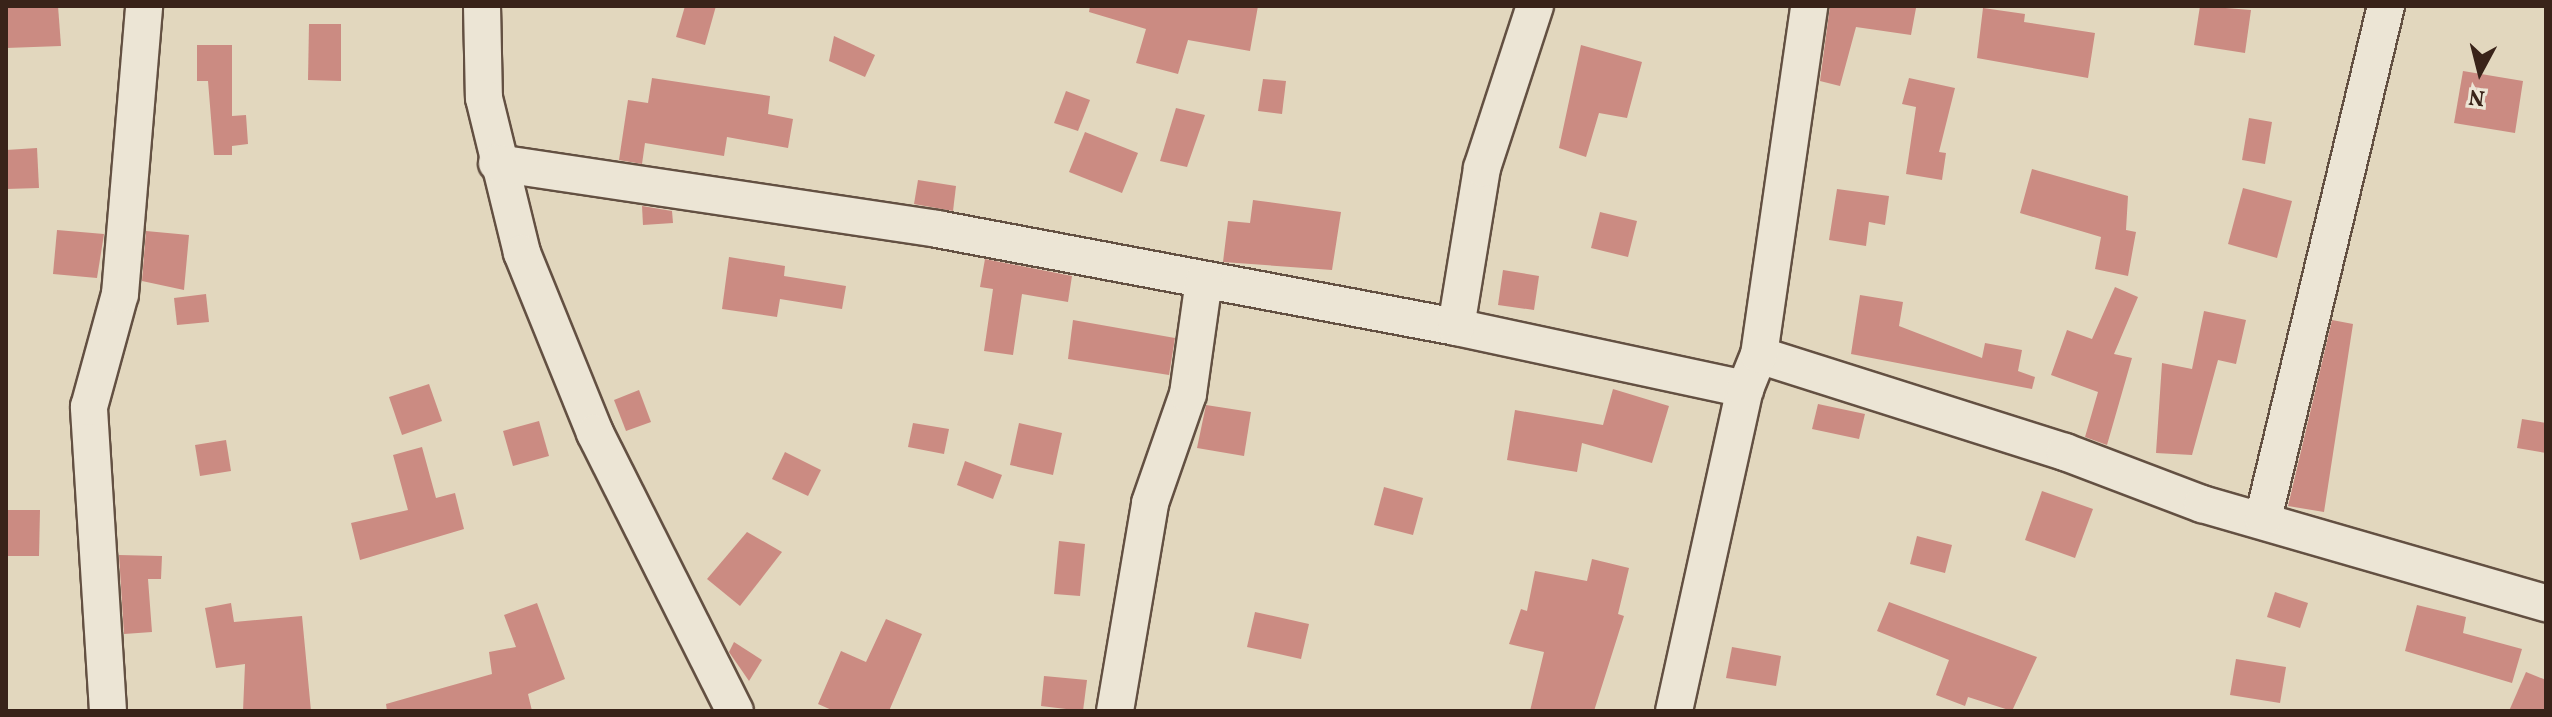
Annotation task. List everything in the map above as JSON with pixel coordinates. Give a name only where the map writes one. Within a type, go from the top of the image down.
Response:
[{"type":"street","points":[[108,711],[89,407],[120,294],[144,6]]},
{"type":"street","points":[[482,6],[484,98],[497,163],[522,253],[595,433],[735,711]]},
{"type":"street","points":[[1456,327],[1482,168],[1535,6]]},
{"type":"street","points":[[1674,711],[1745,389],[1759,355],[1809,6]]},
{"type":"street","points":[[2263,519],[2386,6]]},
{"type":"street","points":[[497,163],[937,229],[1456,327],[1745,389]]},
{"type":"street","points":[[1115,711],[1150,503],[1188,394],[1204,280]]},
{"type":"street","points":[[1759,355],[2263,519],[2546,603]]},
{"type":"building","points":[[6,6],[58,6],[61,46],[6,48]]},
{"type":"building","points":[[685,6],[716,6],[705,45],[676,37]]},
{"type":"building","points":[[1090,6],[1258,6],[1250,51],[1188,40],[1178,74],[1136,63],[1146,29],[1089,12]]},
{"type":"building","points":[[1830,6],[1916,8],[1911,35],[1856,27],[1840,86],[1820,81]]},
{"type":"building","points":[[2200,6],[2251,10],[2245,53],[2194,45]]},
{"type":"building","points":[[1983,8],[2025,14],[2024,22],[2095,33],[2088,78],[1977,58]]},
{"type":"building","points":[[309,24],[341,24],[341,81],[308,80]]},
{"type":"building","points":[[834,36],[875,55],[865,77],[829,61]]},
{"type":"building","points":[[197,45],[232,45],[232,116],[246,115],[248,144],[232,146],[232,155],[214,155],[208,81],[197,81]]},
{"type":"building","points":[[1581,45],[1642,62],[1627,118],[1599,113],[1586,157],[1559,148]]},
{"type":"building","points":[[2463,71],[2523,81],[2515,133],[2454,123]]},
{"type":"building","points":[[652,78],[770,96],[768,114],[793,119],[788,148],[727,137],[724,156],[645,143],[642,164],[619,160],[628,100],[648,103]]},
{"type":"building","points":[[1909,78],[1955,88],[1939,152],[1946,153],[1942,180],[1906,174],[1916,107],[1902,104]]},
{"type":"building","points":[[1263,79],[1286,81],[1282,114],[1258,111]]},
{"type":"building","points":[[1066,91],[1090,100],[1078,131],[1054,123]]},
{"type":"building","points":[[1176,108],[1205,115],[1187,167],[1160,161]]},
{"type":"building","points":[[2249,118],[2272,122],[2265,164],[2242,160]]},
{"type":"building","points":[[1085,132],[1138,153],[1122,193],[1069,172]]},
{"type":"building","points":[[37,148],[39,188],[6,189],[6,150]]},
{"type":"building","points":[[2032,169],[2128,196],[2126,230],[2136,232],[2128,276],[2095,269],[2101,237],[2020,213]]},
{"type":"building","points":[[918,180],[956,186],[953,211],[914,204]]},
{"type":"building","points":[[2243,188],[2292,201],[2277,258],[2228,244]]},
{"type":"building","points":[[1837,189],[1889,196],[1885,225],[1869,222],[1866,246],[1829,240]]},
{"type":"building","points":[[1253,200],[1341,212],[1332,270],[1223,262],[1228,221],[1250,223]]},
{"type":"building","points":[[642,206],[672,211],[673,223],[643,225]]},
{"type":"building","points":[[1600,212],[1637,221],[1628,257],[1591,248]]},
{"type":"building","points":[[57,230],[104,234],[97,278],[53,274]]},
{"type":"building","points":[[146,231],[189,235],[184,290],[142,281]]},
{"type":"building","points":[[729,257],[785,266],[784,276],[846,286],[842,309],[780,299],[777,317],[722,309]]},
{"type":"building","points":[[985,259],[1072,276],[1068,302],[1022,294],[1013,355],[984,351],[993,289],[980,287]]},
{"type":"building","points":[[1503,270],[1539,276],[1534,310],[1498,305]]},
{"type":"building","points":[[2115,287],[2138,297],[2114,354],[2132,358],[2107,445],[2085,437],[2098,392],[2051,375],[2067,330],[2092,339]]},
{"type":"building","points":[[206,294],[209,322],[177,325],[174,298]]},
{"type":"building","points":[[1860,295],[1903,302],[1899,326],[1982,358],[1985,343],[2022,350],[2018,371],[2035,377],[2032,389],[1851,354]]},
{"type":"building","points":[[2204,311],[2246,320],[2236,364],[2218,360],[2192,455],[2156,453],[2162,363],[2192,369]]},
{"type":"building","points":[[1073,320],[1175,338],[1169,375],[1068,359]]},
{"type":"building","points":[[2332,320],[2353,324],[2324,512],[2288,506]]},
{"type":"building","points":[[429,384],[442,421],[402,435],[389,397]]},
{"type":"building","points":[[1613,389],[1669,406],[1652,463],[1582,443],[1577,472],[1507,460],[1515,410],[1603,425]]},
{"type":"building","points":[[639,390],[651,422],[626,431],[614,400]]},
{"type":"building","points":[[1818,404],[1865,414],[1859,439],[1812,429]]},
{"type":"building","points":[[1206,405],[1251,412],[1244,456],[1197,448]]},
{"type":"building","points":[[2522,419],[2546,423],[2546,453],[2517,448]]},
{"type":"building","points":[[539,421],[549,456],[513,466],[503,431]]},
{"type":"building","points":[[913,423],[949,429],[944,454],[908,447]]},
{"type":"building","points":[[1019,423],[1062,433],[1053,475],[1010,465]]},
{"type":"building","points":[[226,440],[231,471],[200,476],[195,445]]},
{"type":"building","points":[[422,447],[436,498],[455,493],[464,529],[360,560],[351,523],[408,510],[393,455]]},
{"type":"building","points":[[785,452],[821,470],[808,496],[772,479]]},
{"type":"building","points":[[965,461],[1002,475],[993,499],[957,485]]},
{"type":"building","points":[[1384,487],[1423,498],[1413,535],[1374,525]]},
{"type":"building","points":[[2042,491],[2093,509],[2075,558],[2025,540]]},
{"type":"building","points":[[6,510],[40,510],[39,556],[6,556]]},
{"type":"building","points":[[747,532],[782,552],[740,606],[707,579]]},
{"type":"building","points":[[1917,536],[1952,545],[1945,573],[1910,564]]},
{"type":"building","points":[[1059,541],[1085,544],[1080,596],[1054,594]]},
{"type":"building","points":[[119,555],[162,556],[161,579],[148,579],[152,632],[124,634]]},
{"type":"building","points":[[1592,559],[1629,568],[1618,614],[1624,616],[1594,711],[1530,711],[1544,652],[1509,644],[1521,609],[1527,611],[1535,571],[1587,581]]},
{"type":"building","points":[[2275,592],[2308,603],[2300,628],[2267,617]]},
{"type":"building","points":[[1889,602],[2037,657],[2012,711],[1968,697],[1965,706],[1936,695],[1949,660],[1877,631]]},
{"type":"building","points":[[231,603],[234,622],[302,616],[311,711],[243,711],[245,664],[216,668],[205,608]]},
{"type":"building","points":[[537,603],[565,679],[528,694],[532,711],[387,711],[386,704],[492,674],[489,652],[516,647],[504,615]]},
{"type":"building","points":[[2417,605],[2466,617],[2463,633],[2522,649],[2512,683],[2405,651]]},
{"type":"building","points":[[1255,612],[1309,624],[1301,659],[1247,647]]},
{"type":"building","points":[[886,619],[922,634],[889,711],[834,711],[818,704],[841,651],[866,662]]},
{"type":"building","points":[[734,642],[762,660],[749,681],[729,652]]},
{"type":"building","points":[[1732,647],[1781,656],[1776,686],[1726,678]]},
{"type":"building","points":[[2236,659],[2286,667],[2280,703],[2230,695]]},
{"type":"building","points":[[2526,672],[2546,680],[2546,711],[2509,711]]},
{"type":"building","points":[[1044,676],[1087,680],[1083,711],[1041,706]]}]
